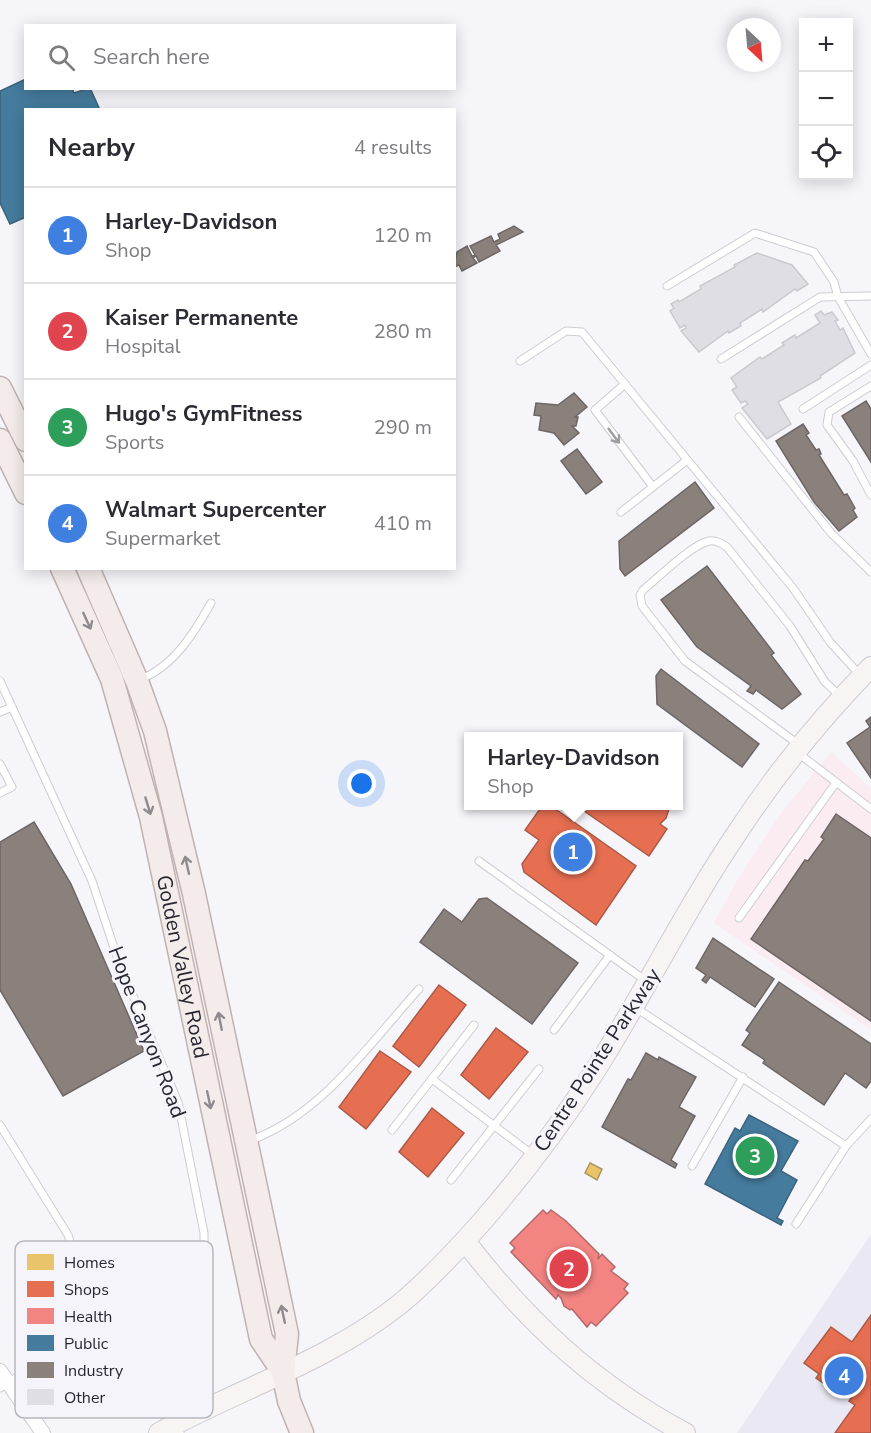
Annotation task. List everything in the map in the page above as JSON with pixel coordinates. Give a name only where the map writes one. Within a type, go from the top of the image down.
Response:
[{"type":"main road","points":[[0,388],[24,436]]},
{"type":"main road","points":[[0,440],[24,489]]},
{"type":"main road","name":"Golden Valley Road","points":[[63,570],[112,679],[151,817],[261,1339],[283,1372]]},
{"type":"main road","name":"Golden Valley Road","points":[[89,570],[137,681],[155,731],[194,894],[287,1334],[283,1372],[289,1401],[302,1433]]},
{"type":"street","name":"Centre Pointe Parkway","points":[[213,1409],[324,1352],[376,1322],[423,1284],[465,1241],[535,1156],[586,1084],[739,830],[798,749],[866,672]]},
{"type":"street","points":[[465,1241],[512,1299],[565,1352],[618,1393],[685,1433]]},
{"type":"street","points":[[0,1371],[4,1386],[15,1399]]},
{"type":"street","points":[[31,1418],[43,1433]]},
{"type":"street","name":"Centre Pointe Parkway","points":[[172,1430],[195,1418]]},
{"type":"lane","points":[[668,286],[755,233],[814,252],[834,282],[838,297],[871,354]]},
{"type":"lane","points":[[721,360],[820,297],[871,296]]},
{"type":"lane","points":[[520,361],[566,331],[582,332],[793,588],[830,642],[866,672]]},
{"type":"lane","points":[[803,409],[871,365]]},
{"type":"lane","points":[[626,384],[595,410],[653,487]]},
{"type":"lane","points":[[871,386],[829,412],[826,425],[853,461],[871,495]]},
{"type":"lane","points":[[739,417],[831,533],[871,572]]},
{"type":"lane","points":[[621,512],[686,461]]},
{"type":"lane","points":[[842,698],[825,682],[790,626],[721,543],[716,541],[701,544],[643,590],[640,600],[642,606],[685,661],[798,749],[835,784],[871,809]]},
{"type":"lane","points":[[137,681],[154,674],[173,657],[195,630],[211,603]]},
{"type":"lane","name":"Hope Canyon Road","points":[[0,681],[92,881],[119,963],[178,1102],[204,1241]]},
{"type":"lane","points":[[0,712],[12,707]]},
{"type":"lane","points":[[0,764],[12,787],[0,793]]},
{"type":"lane","points":[[739,918],[835,784]]},
{"type":"lane","points":[[479,861],[648,982]]},
{"type":"lane","points":[[554,1030],[610,955]]},
{"type":"lane","points":[[246,1142],[272,1132],[322,1098],[419,989]]},
{"type":"lane","points":[[633,1006],[846,1146]]},
{"type":"lane","points":[[392,1130],[474,1025]]},
{"type":"lane","points":[[451,1180],[539,1069]]},
{"type":"lane","points":[[692,1166],[742,1077]]},
{"type":"lane","points":[[432,1079],[535,1156]]},
{"type":"lane","points":[[796,1224],[846,1146],[871,1119]]},
{"type":"lane","points":[[0,1125],[70,1241]]},
{"type":"shaded area","points":[[831,752],[871,788],[871,1030],[714,923],[736,882],[781,813]]},
{"type":"shaded area","points":[[871,1234],[871,1433],[737,1433]]},
{"type":"building: Homes","points":[[590,1163],[602,1169],[597,1180],[585,1173]]},
{"type":"building: Shops","points":[[539,810],[557,810],[636,866],[596,925],[524,872],[522,864],[539,840],[525,830]]},
{"type":"building: Shops","points":[[583,810],[669,810],[666,818],[660,824],[667,829],[649,856]]},
{"type":"building: Shops","points":[[439,985],[466,1005],[419,1067],[393,1046]]},
{"type":"building: Shops","points":[[496,1028],[528,1052],[489,1099],[461,1075]]},
{"type":"building: Shops","points":[[380,1051],[411,1072],[366,1129],[339,1107]]},
{"type":"building: Shops","points":[[432,1108],[464,1133],[428,1177],[399,1152]]},
{"type":"building: Shops","points":[[871,1315],[871,1433],[835,1433],[855,1405],[849,1401],[852,1397],[826,1378],[823,1383],[816,1378],[819,1374],[804,1363],[831,1327],[852,1342]]},
{"type":"building: Health","points":[[543,1210],[547,1214],[551,1210],[566,1221],[599,1254],[598,1259],[602,1254],[615,1267],[611,1271],[628,1284],[624,1289],[628,1293],[596,1326],[591,1322],[587,1327],[572,1309],[564,1306],[558,1295],[556,1299],[511,1252],[515,1248],[510,1243]]},
{"type":"building: Public","points":[[24,80],[24,90],[73,90],[74,93],[91,90],[99,108],[24,108],[24,218],[10,224],[0,203],[0,91]]},
{"type":"building: Public","points":[[749,1115],[798,1141],[781,1171],[797,1180],[777,1218],[783,1221],[781,1225],[705,1184],[735,1128],[740,1131]]},
{"type":"building: Industry","points":[[514,226],[523,232],[496,245],[500,251],[479,262],[476,256],[473,258],[477,263],[462,271],[459,265],[456,266],[457,252],[467,246],[472,256],[475,255],[470,246],[491,236],[494,242],[500,239],[498,234]]},
{"type":"building: Industry","points":[[574,393],[587,407],[575,417],[578,417],[576,426],[572,426],[579,433],[564,445],[554,433],[539,430],[541,416],[534,415],[536,403],[558,405]]},
{"type":"building: Industry","points":[[866,401],[871,409],[871,462],[842,416]]},
{"type":"building: Industry","points":[[803,424],[809,433],[806,435],[816,450],[819,449],[821,454],[819,455],[855,508],[853,510],[857,517],[839,531],[814,502],[776,441]]},
{"type":"building: Industry","points":[[577,449],[602,482],[586,494],[561,461]]},
{"type":"building: Industry","points":[[695,482],[714,508],[625,576],[620,569],[619,541]]},
{"type":"building: Industry","points":[[707,566],[774,653],[771,655],[801,694],[782,709],[756,690],[753,694],[747,691],[751,686],[697,647],[661,600]]},
{"type":"building: Industry","points":[[661,669],[759,744],[742,767],[657,704],[656,676]]},
{"type":"building: Industry","points":[[871,717],[871,778],[847,743],[870,727],[866,721]]},
{"type":"building: Industry","points":[[836,814],[871,838],[871,1021],[751,939],[805,860],[808,861],[824,839],[821,837]]},
{"type":"building: Industry","points":[[34,822],[71,884],[144,1051],[63,1096],[0,990],[0,842]]},
{"type":"building: Industry","points":[[487,898],[578,963],[532,1024],[420,942],[444,909],[462,922],[479,899]]},
{"type":"building: Industry","points":[[713,938],[774,979],[755,1007],[710,977],[706,983],[702,980],[706,975],[696,968]]},
{"type":"building: Industry","points":[[779,982],[871,1044],[871,1081],[866,1088],[845,1073],[824,1105],[763,1063],[765,1060],[742,1045],[750,1033],[746,1030]]},
{"type":"building: Industry","points":[[646,1053],[658,1060],[659,1057],[696,1077],[679,1107],[695,1116],[671,1160],[677,1164],[675,1168],[602,1127],[628,1079],[631,1080]]},
{"type":"building: Other","points":[[757,253],[792,265],[808,284],[797,291],[795,289],[763,312],[762,309],[740,323],[741,326],[729,333],[728,331],[699,352],[681,331],[686,328],[685,325],[680,328],[670,311],[674,308],[671,304],[701,289],[700,286]]},
{"type":"building: Other","points":[[821,311],[824,315],[832,312],[838,320],[835,321],[840,330],[843,328],[855,353],[820,376],[821,378],[778,402],[791,424],[767,439],[742,408],[748,404],[745,401],[741,403],[732,390],[737,387],[731,378],[760,357],[762,359],[784,345],[782,343],[795,335],[796,338],[820,323],[815,315]]},
{"type":"place","name":"Harley-Davidson","points":[[573,852]]},
{"type":"place","name":"Hugo's GymFitness","points":[[755,1156]]},
{"type":"place","name":"Kaiser Permanente","points":[[569,1269]]},
{"type":"place","name":"Walmart Supercenter","points":[[844,1376]]}]
